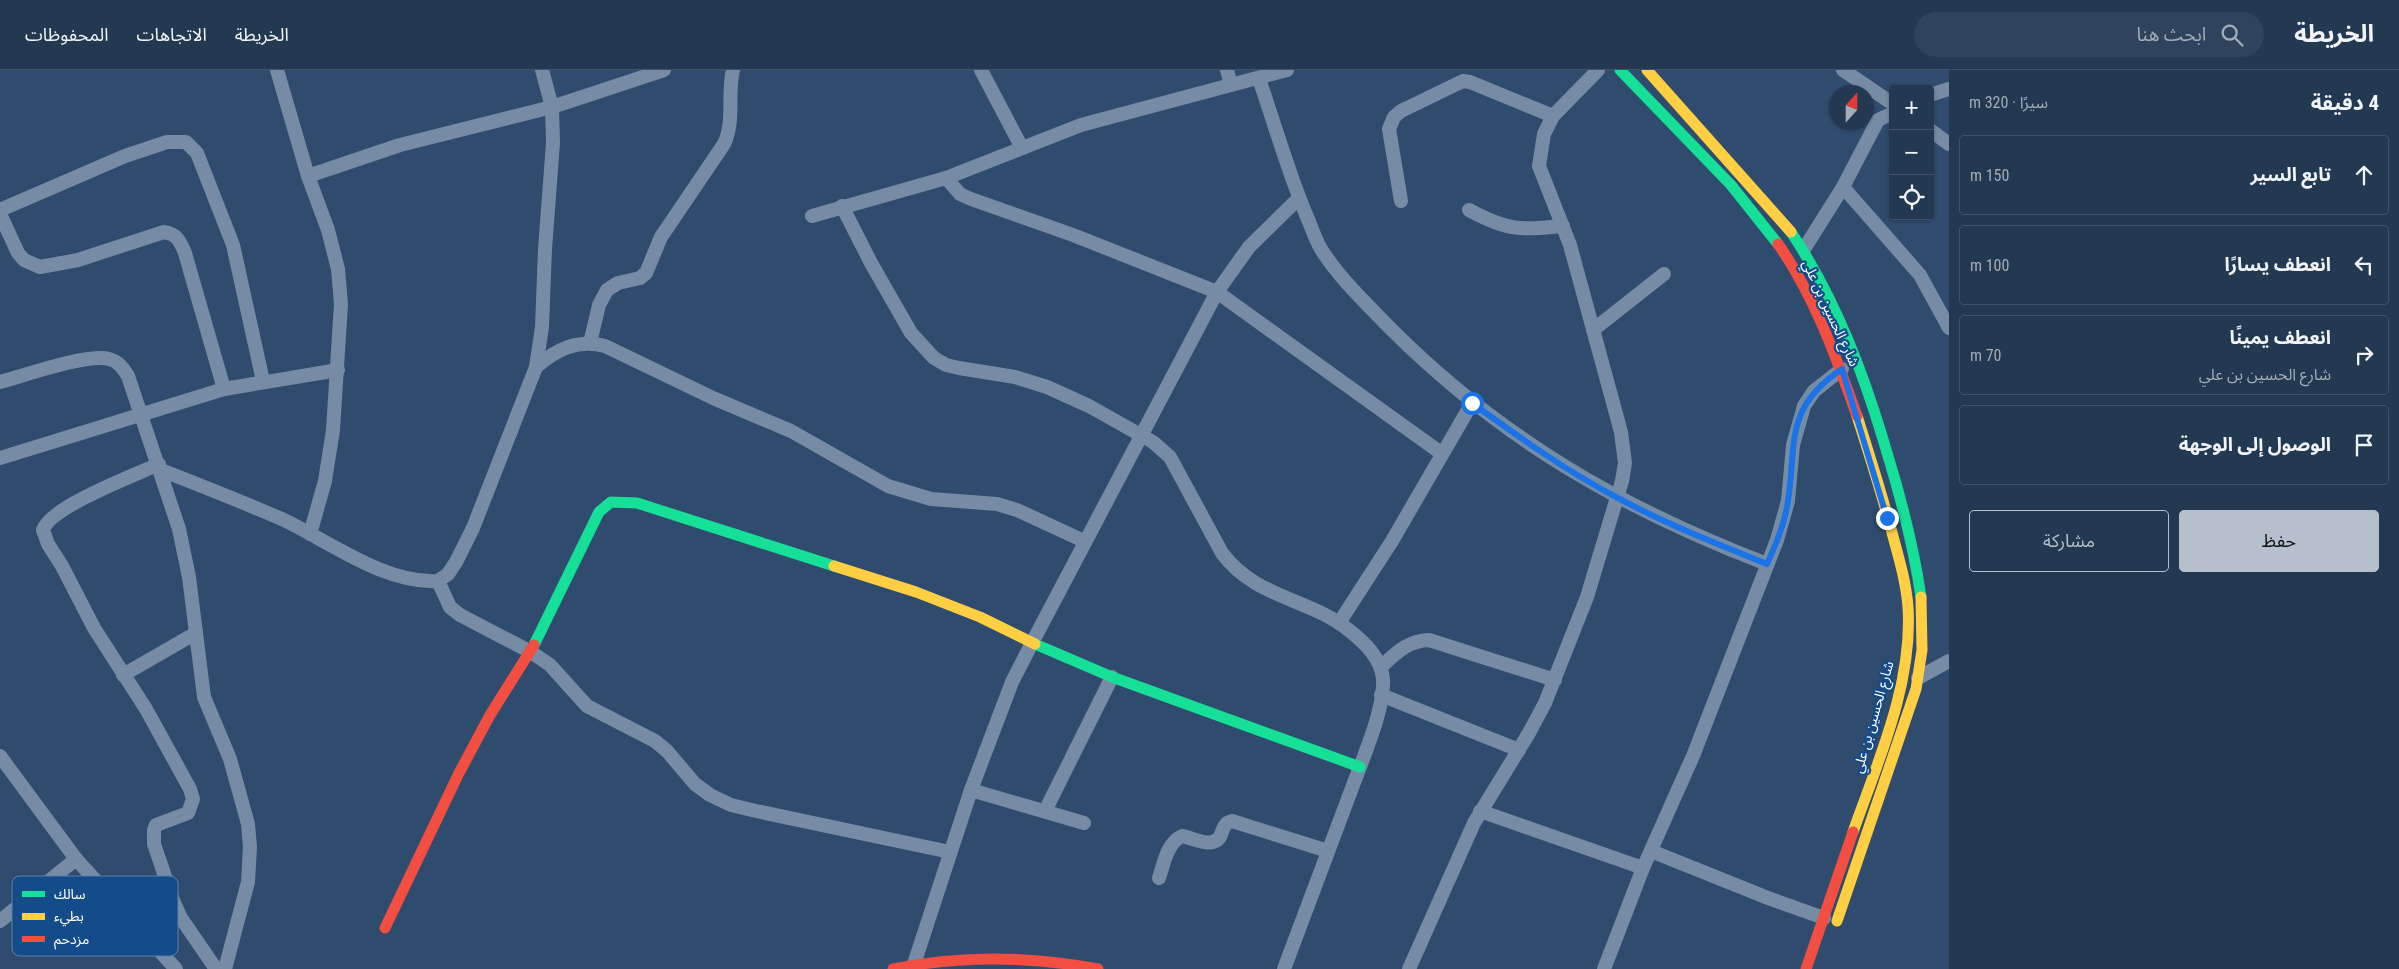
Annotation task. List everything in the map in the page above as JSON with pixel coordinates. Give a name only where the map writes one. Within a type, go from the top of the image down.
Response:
[{"type":"street","points":[[277,70],[308,176],[328,230],[338,269],[341,304],[333,430],[325,481],[310,534]]},
{"type":"street","points":[[165,876],[153,837],[156,825],[188,813],[193,799],[159,732],[94,628],[62,566],[48,544],[43,530],[48,520],[74,504],[160,467],[258,509],[386,571],[411,579],[438,581],[448,574],[473,528],[536,367],[542,327],[544,257],[553,143],[552,107],[542,70]]},
{"type":"street","points":[[308,176],[400,145],[552,107],[664,70]]},
{"type":"street","points":[[590,342],[599,305],[607,290],[618,283],[640,278],[646,273],[662,237],[724,144],[729,133],[733,70]]},
{"type":"street","points":[[981,70],[1022,148]]},
{"type":"street","points":[[1226,70],[1232,85]]},
{"type":"street","points":[[812,216],[946,178],[1081,125],[1287,70]]},
{"type":"street","points":[[1409,969],[1480,811],[1519,750],[1545,703],[1587,597],[1611,525],[1622,481],[1625,463],[1620,432],[1563,226],[1540,166],[1544,134],[1553,116],[1598,70]]},
{"type":"street","name":"شارع الحسين بن علي","points":[[1620,70],[1742,198],[1768,229],[1804,286],[1842,369],[1856,409],[1901,569],[1907,594],[1908,632],[1900,688],[1829,923]]},
{"type":"street","name":"شارع الحسين بن علي","points":[[1647,70],[1767,200],[1804,249],[1829,292],[1852,343],[1885,443],[1905,514],[1918,573],[1923,604],[1922,641],[1918,678],[1906,722],[1829,923],[1806,969]]},
{"type":"street","points":[[1843,70],[1889,101]]},
{"type":"street","points":[[1259,79],[1299,198],[1321,248],[1340,275],[1412,350],[1472,403],[1545,455],[1617,498],[1684,530],[1767,564]]},
{"type":"street","points":[[1401,201],[1389,129],[1394,117],[1401,111],[1463,81],[1470,82],[1553,116]]},
{"type":"street","points":[[1934,93],[1949,89]]},
{"type":"street","points":[[1804,249],[1843,187],[1878,120],[1889,115]]},
{"type":"street","points":[[1934,133],[1949,144]]},
{"type":"street","points":[[224,389],[185,253],[180,240],[173,233],[164,232],[78,260],[40,267],[24,260],[18,253],[0,212],[125,156],[166,142],[186,142],[192,146],[203,168],[233,245],[263,381]]},
{"type":"street","points":[[946,178],[960,194],[971,199],[1082,238],[1217,292],[1442,453]]},
{"type":"street","points":[[1843,187],[1920,275],[1949,328]]},
{"type":"street","points":[[914,964],[971,790],[1012,682],[1084,541],[1217,292],[1249,247],[1299,198]]},
{"type":"street","points":[[842,206],[871,263],[911,333],[934,358],[959,368],[1006,375],[1047,387],[1090,406],[1158,446],[1170,457],[1222,553],[1232,567],[1247,579],[1266,589],[1338,622],[1365,644],[1381,667],[1383,680],[1382,695],[1360,767],[1284,969]]},
{"type":"street","points":[[1469,210],[1504,227],[1520,229],[1563,226]]},
{"type":"street","points":[[1593,330],[1664,274]]},
{"type":"street","points":[[536,367],[550,355],[566,347],[590,342],[605,346],[713,398],[791,431],[888,486],[931,499],[997,504],[1018,510],[1084,541]]},
{"type":"street","points":[[0,382],[89,358],[108,358],[116,362],[125,372],[172,503],[184,551],[204,697],[245,807],[250,846],[246,897],[225,969]]},
{"type":"street","points":[[1604,969],[1650,851],[1694,756],[1785,518],[1793,444],[1804,406],[1814,391],[1842,369]]},
{"type":"street","points":[[0,458],[224,389],[338,370]]},
{"type":"street","points":[[1338,622],[1396,534],[1472,403]]},
{"type":"street","points":[[385,928],[458,775],[490,715],[531,652],[599,512],[604,504],[611,500],[620,500],[916,592],[980,617],[1032,643],[1112,677],[1360,767]]},
{"type":"street","points":[[438,581],[450,607],[531,652],[550,666],[587,706],[655,741],[667,751],[695,784],[710,795],[731,805],[756,811],[950,852]]},
{"type":"street","points":[[123,675],[196,633]]},
{"type":"street","points":[[1381,667],[1406,645],[1417,640],[1429,640],[1555,680]]},
{"type":"street","points":[[1918,678],[1949,661]]},
{"type":"street","points":[[1046,811],[1112,677]]},
{"type":"street","points":[[1382,695],[1519,750]]},
{"type":"street","points":[[0,756],[76,859],[91,876]]},
{"type":"street","points":[[971,790],[1084,823]]},
{"type":"street","points":[[1480,811],[1643,868]]},
{"type":"street","points":[[1159,878],[1169,850],[1177,838],[1182,836],[1208,843],[1214,842],[1219,838],[1227,822],[1232,821],[1328,851]]},
{"type":"street","points":[[1650,851],[1829,923]]},
{"type":"street","points":[[55,876],[76,859]]},
{"type":"street","points":[[0,921],[12,911]]},
{"type":"street","points":[[178,912],[216,969]]},
{"type":"street","points":[[164,956],[176,969]]},
{"type":"street","points":[[893,969],[951,959],[1000,957],[1041,959],[1098,969]]},
{"type":"traffic: fast","points":[[1620,70],[1731,185],[1778,244]]},
{"type":"traffic: fast","points":[[1791,232],[1836,312],[1870,397],[1903,508],[1921,597]]},
{"type":"traffic: fast","points":[[534,645],[599,512],[611,502],[637,503],[834,566]]},
{"type":"traffic: fast","points":[[1035,644],[1112,677],[1360,767]]},
{"type":"traffic: slow","points":[[1647,70],[1791,232]]},
{"type":"traffic: slow","points":[[1853,832],[1892,722],[1905,665],[1908,636],[1908,607],[1901,568],[1857,416]]},
{"type":"traffic: slow","points":[[834,566],[916,592],[980,617],[1035,644]]},
{"type":"traffic: slow","points":[[1837,921],[1916,689],[1922,650],[1921,597]]},
{"type":"traffic: jam","points":[[1778,244],[1803,284],[1813,305],[1857,416]]},
{"type":"traffic: jam","points":[[385,928],[458,775],[490,715],[534,645]]},
{"type":"traffic: jam","points":[[1806,969],[1853,832]]},
{"type":"traffic: jam","points":[[893,969],[919,964],[970,959],[1047,962],[1098,969]]},
{"type":"route","points":[[1472,403],[1545,455],[1617,498],[1684,530],[1767,564],[1785,518],[1793,444],[1804,406],[1814,391],[1825,380],[1842,369],[1856,409],[1887,518]]}]
